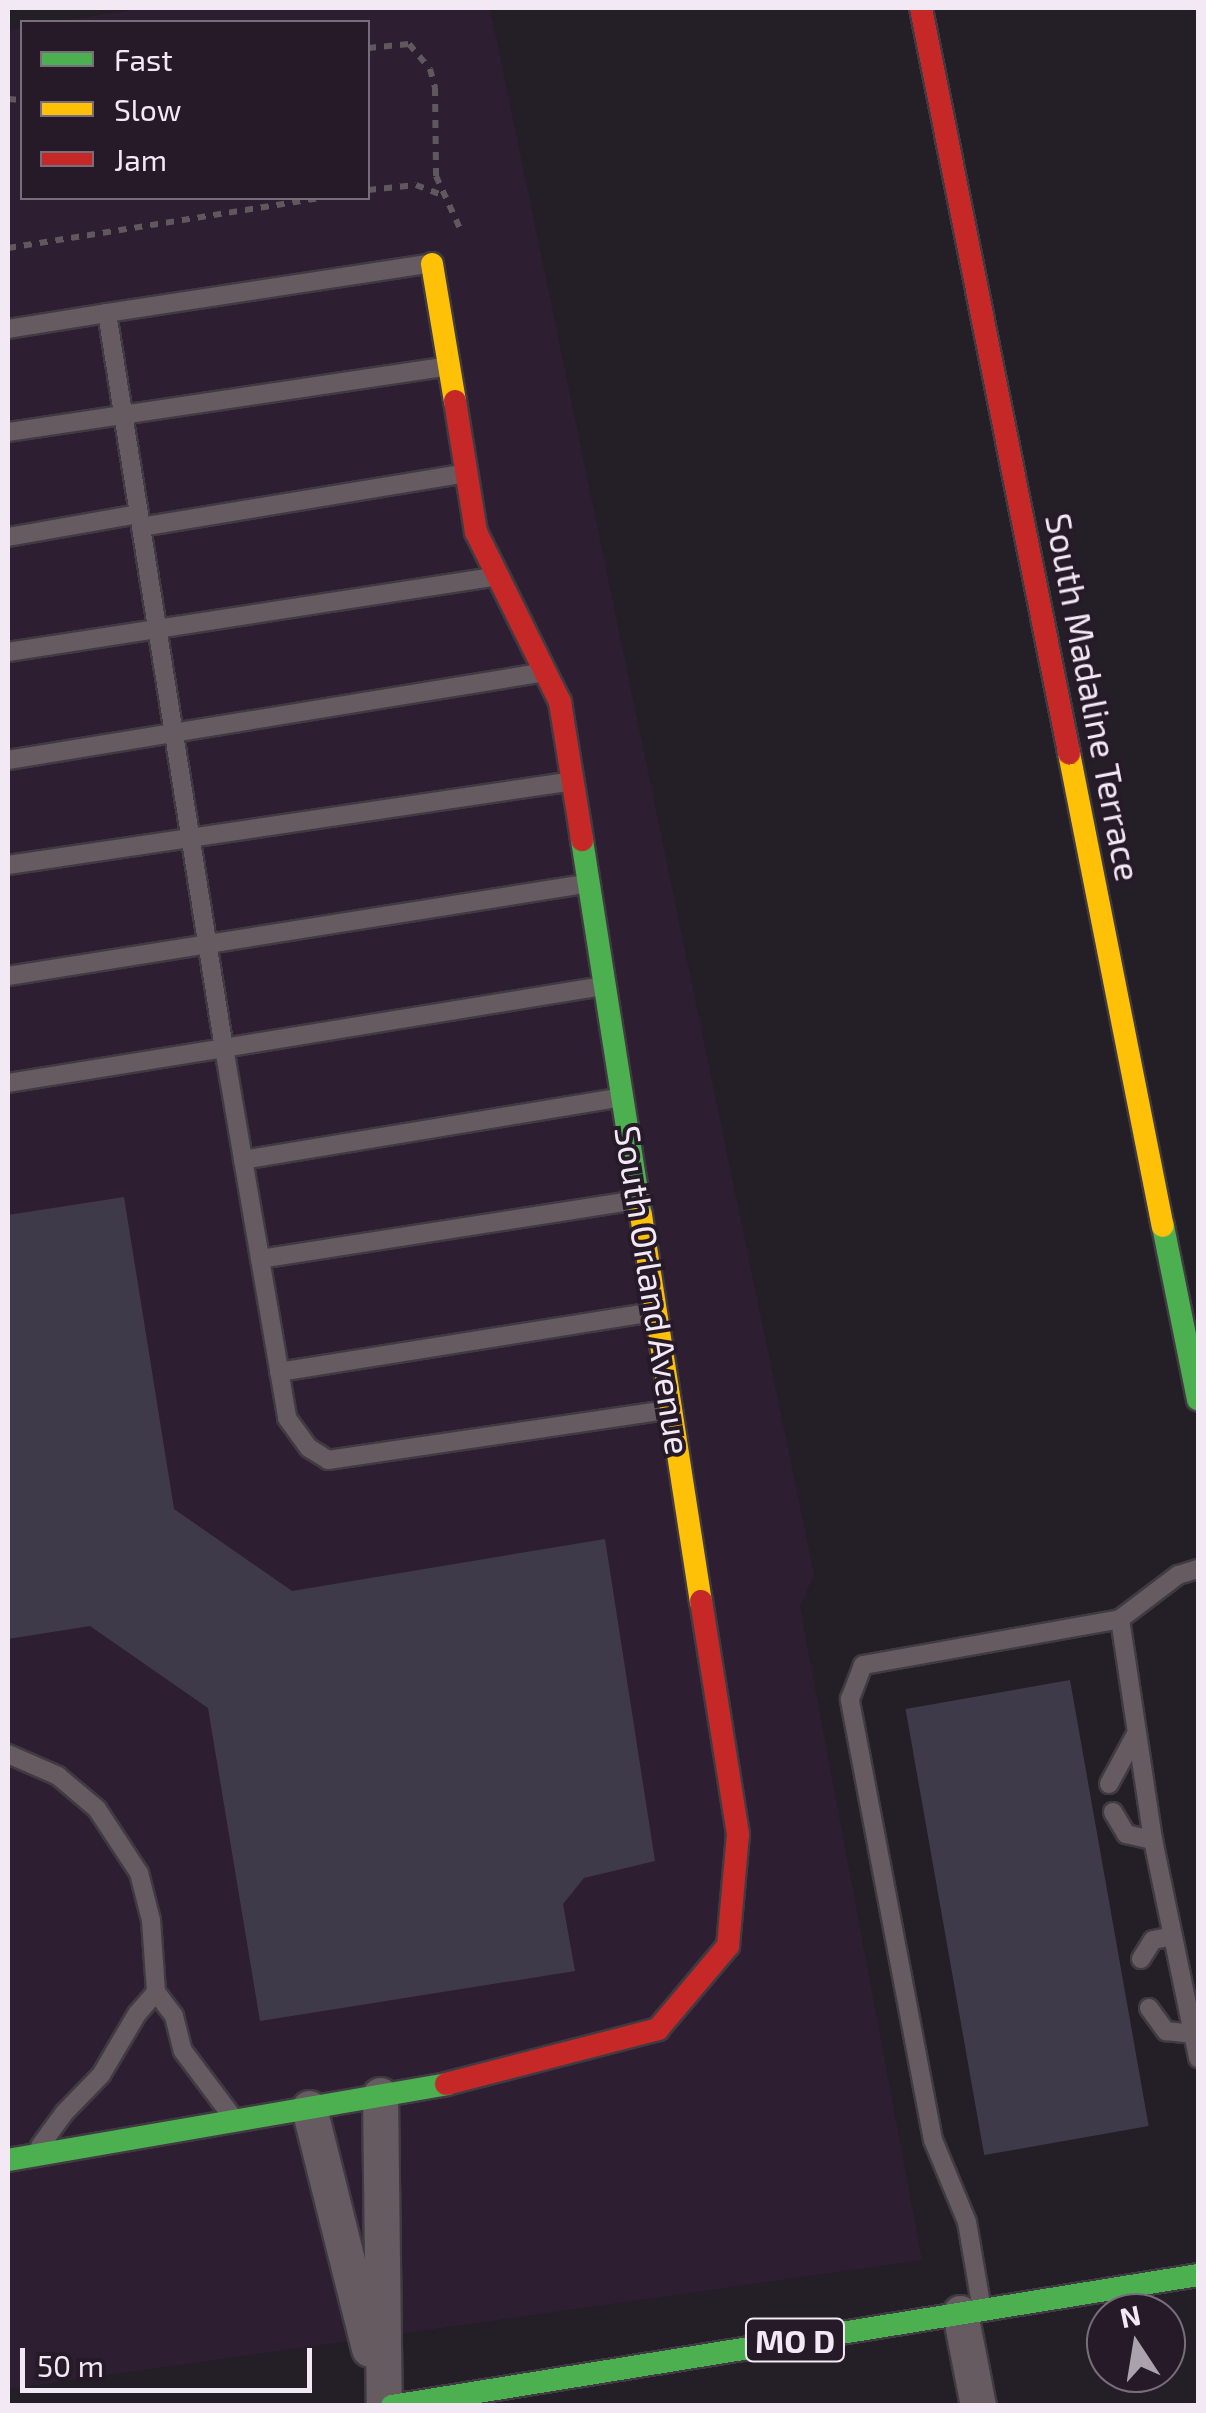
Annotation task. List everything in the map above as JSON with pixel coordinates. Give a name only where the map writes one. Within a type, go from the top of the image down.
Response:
[{"type":"street","name":"South Madaline Terrace","points":[[921,8],[1198,1400]]},
{"type":"street","name":"South Orland Avenue","points":[[8,2160],[466,2080],[658,2029],[728,1946],[738,1834],[560,702],[476,532],[432,264]]},
{"type":"street","points":[[380,2095],[384,2406]]},
{"type":"street","points":[[309,2108],[384,2406]]},
{"type":"street","name":"MO D","points":[[392,2406],[1198,2275]]},
{"type":"street","points":[[971,2311],[978,2406]]},
{"type":"lane","points":[[8,330],[432,264]]},
{"type":"lane","points":[[107,314],[286,1418],[309,1448],[328,1460],[672,1409]]},
{"type":"lane","points":[[8,432],[449,366]]},
{"type":"lane","points":[[8,536],[466,474]]},
{"type":"lane","points":[[8,652],[498,577]]},
{"type":"lane","points":[[8,760],[545,672]]},
{"type":"lane","points":[[8,866],[573,781]]},
{"type":"lane","points":[[8,976],[590,884]]},
{"type":"lane","points":[[8,1083],[607,986]]},
{"type":"lane","points":[[244,1160],[624,1097]]},
{"type":"lane","points":[[260,1259],[640,1199]]},
{"type":"lane","points":[[279,1372],[657,1311]]},
{"type":"lane","points":[[971,2311],[968,2222],[934,2140],[850,1699],[863,1665],[1120,1619],[1178,1575],[1198,1569]]},
{"type":"lane","points":[[1120,1619],[1153,1840],[1198,2058]]},
{"type":"lane","points":[[1109,1784],[1135,1736]]},
{"type":"lane","points":[[8,1754],[58,1776],[97,1809],[138,1873],[151,1920],[156,1992],[174,2016],[183,2051],[236,2121]]},
{"type":"lane","points":[[1113,1812],[1126,1834],[1153,1840]]},
{"type":"lane","points":[[1141,1959],[1153,1940],[1172,1936]]},
{"type":"lane","points":[[34,2156],[64,2112],[101,2076],[137,2014],[156,1992]]},
{"type":"lane","points":[[1149,2008],[1166,2031],[1194,2034]]},
{"type":"path","points":[[370,48],[410,44],[430,70],[436,176],[446,197],[416,185],[370,190]]},
{"type":"path","points":[[8,248],[308,200]]},
{"type":"shaded area","points":[[146,8],[490,8],[814,1574],[800,1607],[922,2260],[8,2389],[8,30],[20,28],[20,200],[370,200],[370,20],[68,20]]},
{"type":"building","points":[[124,1197],[174,1509],[292,1591],[605,1539],[655,1861],[584,1878],[563,1904],[575,1971],[260,2021],[208,1708],[90,1626],[8,1639],[8,1215]]},
{"type":"building","points":[[1070,1680],[1149,2126],[984,2155],[906,1709]]},
{"type":"traffic: fast","points":[[582,840],[641,1215]]},
{"type":"traffic: fast","points":[[1163,1226],[1198,1400]]},
{"type":"traffic: fast","points":[[8,2160],[446,2084]]},
{"type":"traffic: fast","points":[[392,2406],[1198,2275]]},
{"type":"traffic: slow","points":[[432,264],[455,401]]},
{"type":"traffic: slow","points":[[1069,753],[1163,1226]]},
{"type":"traffic: slow","points":[[641,1215],[701,1601]]},
{"type":"traffic: jam","points":[[921,8],[1069,753]]},
{"type":"traffic: jam","points":[[455,401],[476,532],[560,702],[582,840]]},
{"type":"traffic: jam","points":[[446,2084],[658,2029],[728,1946],[738,1834],[701,1601]]}]
